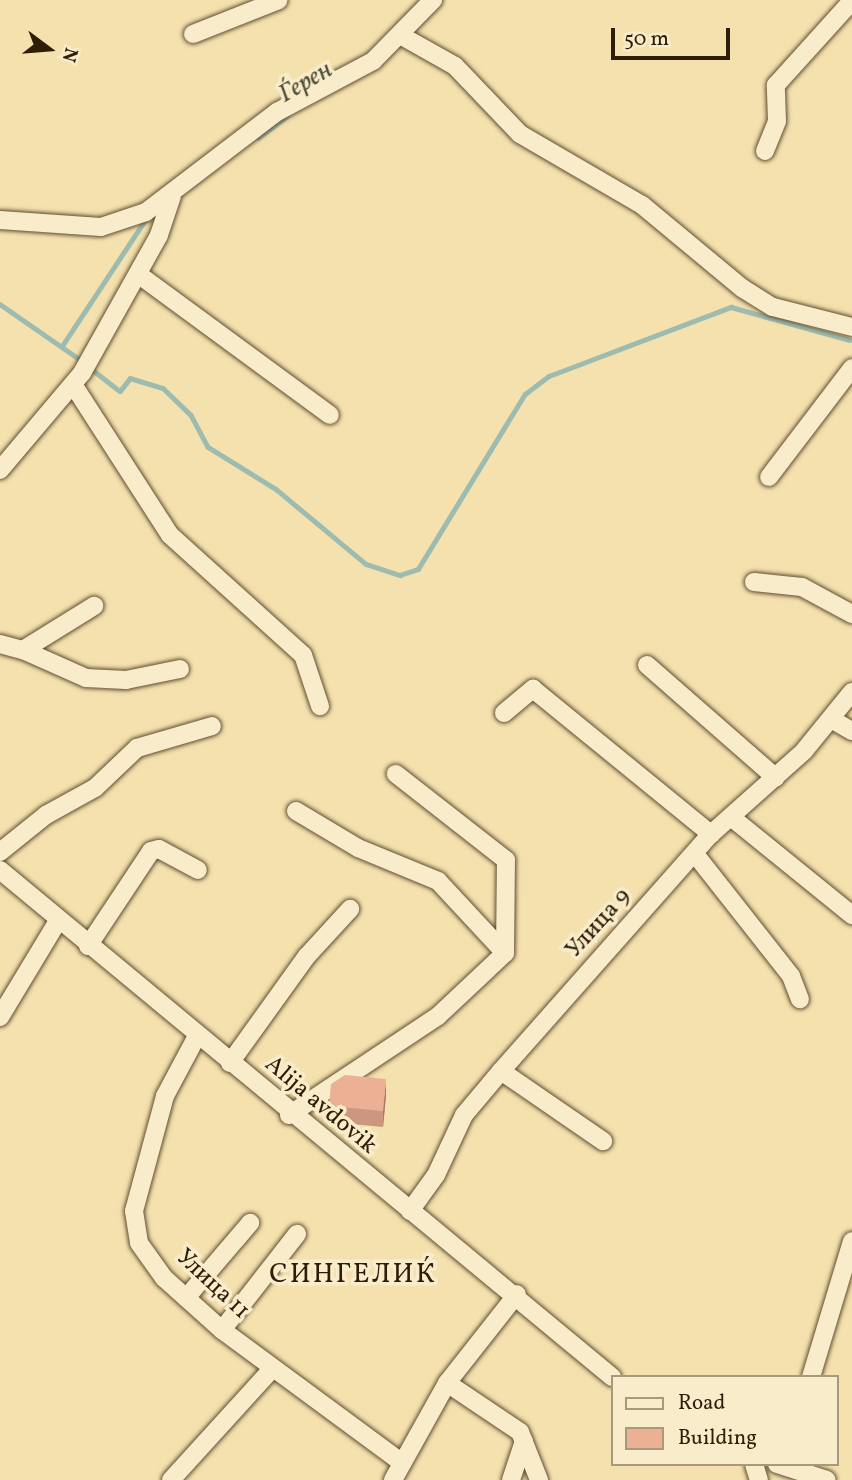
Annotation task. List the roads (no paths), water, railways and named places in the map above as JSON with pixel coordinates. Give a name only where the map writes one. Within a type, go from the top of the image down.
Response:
[{"type":"street","points":[[193,34],[279,0]]},
{"type":"street","points":[[0,220],[101,227],[172,196],[277,112],[373,61],[433,0]]},
{"type":"street","points":[[765,151],[777,121],[776,85],[852,1]]},
{"type":"street","points":[[400,35],[455,66],[520,134],[642,205],[742,288],[773,307],[852,327]]},
{"type":"street","points":[[0,470],[78,379],[138,274],[172,196]]},
{"type":"street","points":[[138,274],[330,415]]},
{"type":"street","points":[[769,477],[852,368]]},
{"type":"street","points":[[78,379],[170,535],[303,655],[320,706]]},
{"type":"street","points":[[754,582],[802,587],[852,614]]},
{"type":"street","points":[[23,650],[94,606]]},
{"type":"street","points":[[0,644],[23,650],[86,678],[126,680],[180,668]]},
{"type":"street","points":[[647,665],[776,778]]},
{"type":"street","points":[[504,713],[533,688],[711,834]]},
{"type":"street","name":"Улица 9","points":[[410,1211],[436,1175],[464,1115],[501,1071],[711,834],[776,778],[831,719],[852,692]]},
{"type":"street","points":[[831,719],[852,731]]},
{"type":"street","points":[[0,852],[47,815],[96,788],[137,748],[212,726]]},
{"type":"street","points":[[289,1115],[438,1016],[505,954],[506,860],[396,774]]},
{"type":"street","points":[[296,811],[358,848],[438,881],[505,954]]},
{"type":"street","points":[[731,817],[852,915]]},
{"type":"street","points":[[88,946],[150,851],[159,849],[198,870]]},
{"type":"street","points":[[695,854],[792,976],[800,999]]},
{"type":"street","name":"Alija avdovik","points":[[0,870],[289,1115],[517,1294],[610,1375]]},
{"type":"street","points":[[230,1063],[350,909]]},
{"type":"street","points":[[0,1017],[58,920]]},
{"type":"street","name":"Улица 11","points":[[197,1036],[165,1096],[134,1211],[139,1243],[186,1298],[222,1330],[271,1370],[401,1462]]},
{"type":"street","points":[[501,1071],[603,1141]]},
{"type":"street","points":[[186,1298],[250,1223]]},
{"type":"street","points":[[222,1330],[297,1234]]},
{"type":"street","points":[[812,1375],[852,1241]]},
{"type":"street","points":[[393,1480],[447,1383],[517,1294]]},
{"type":"street","points":[[171,1480],[271,1370]]},
{"type":"street","points":[[447,1383],[524,1441],[539,1480]]},
{"type":"street","points":[[511,1480],[524,1441]]},
{"type":"street","points":[[786,1466],[827,1480]]},
{"type":"waterway","name":"Ѓерен","points":[[258,138],[287,116]]},
{"type":"waterway","points":[[62,346],[145,220]]},
{"type":"waterway","points":[[0,304],[82,361]]},
{"type":"waterway","points":[[89,367],[120,391],[130,378],[163,388],[191,415],[208,447],[276,489],[366,564],[400,575],[418,569],[525,394],[549,376],[731,307],[850,340]]},
{"type":"district","name":"СИНГЕЛИЌ","points":[[353,1275]]}]
